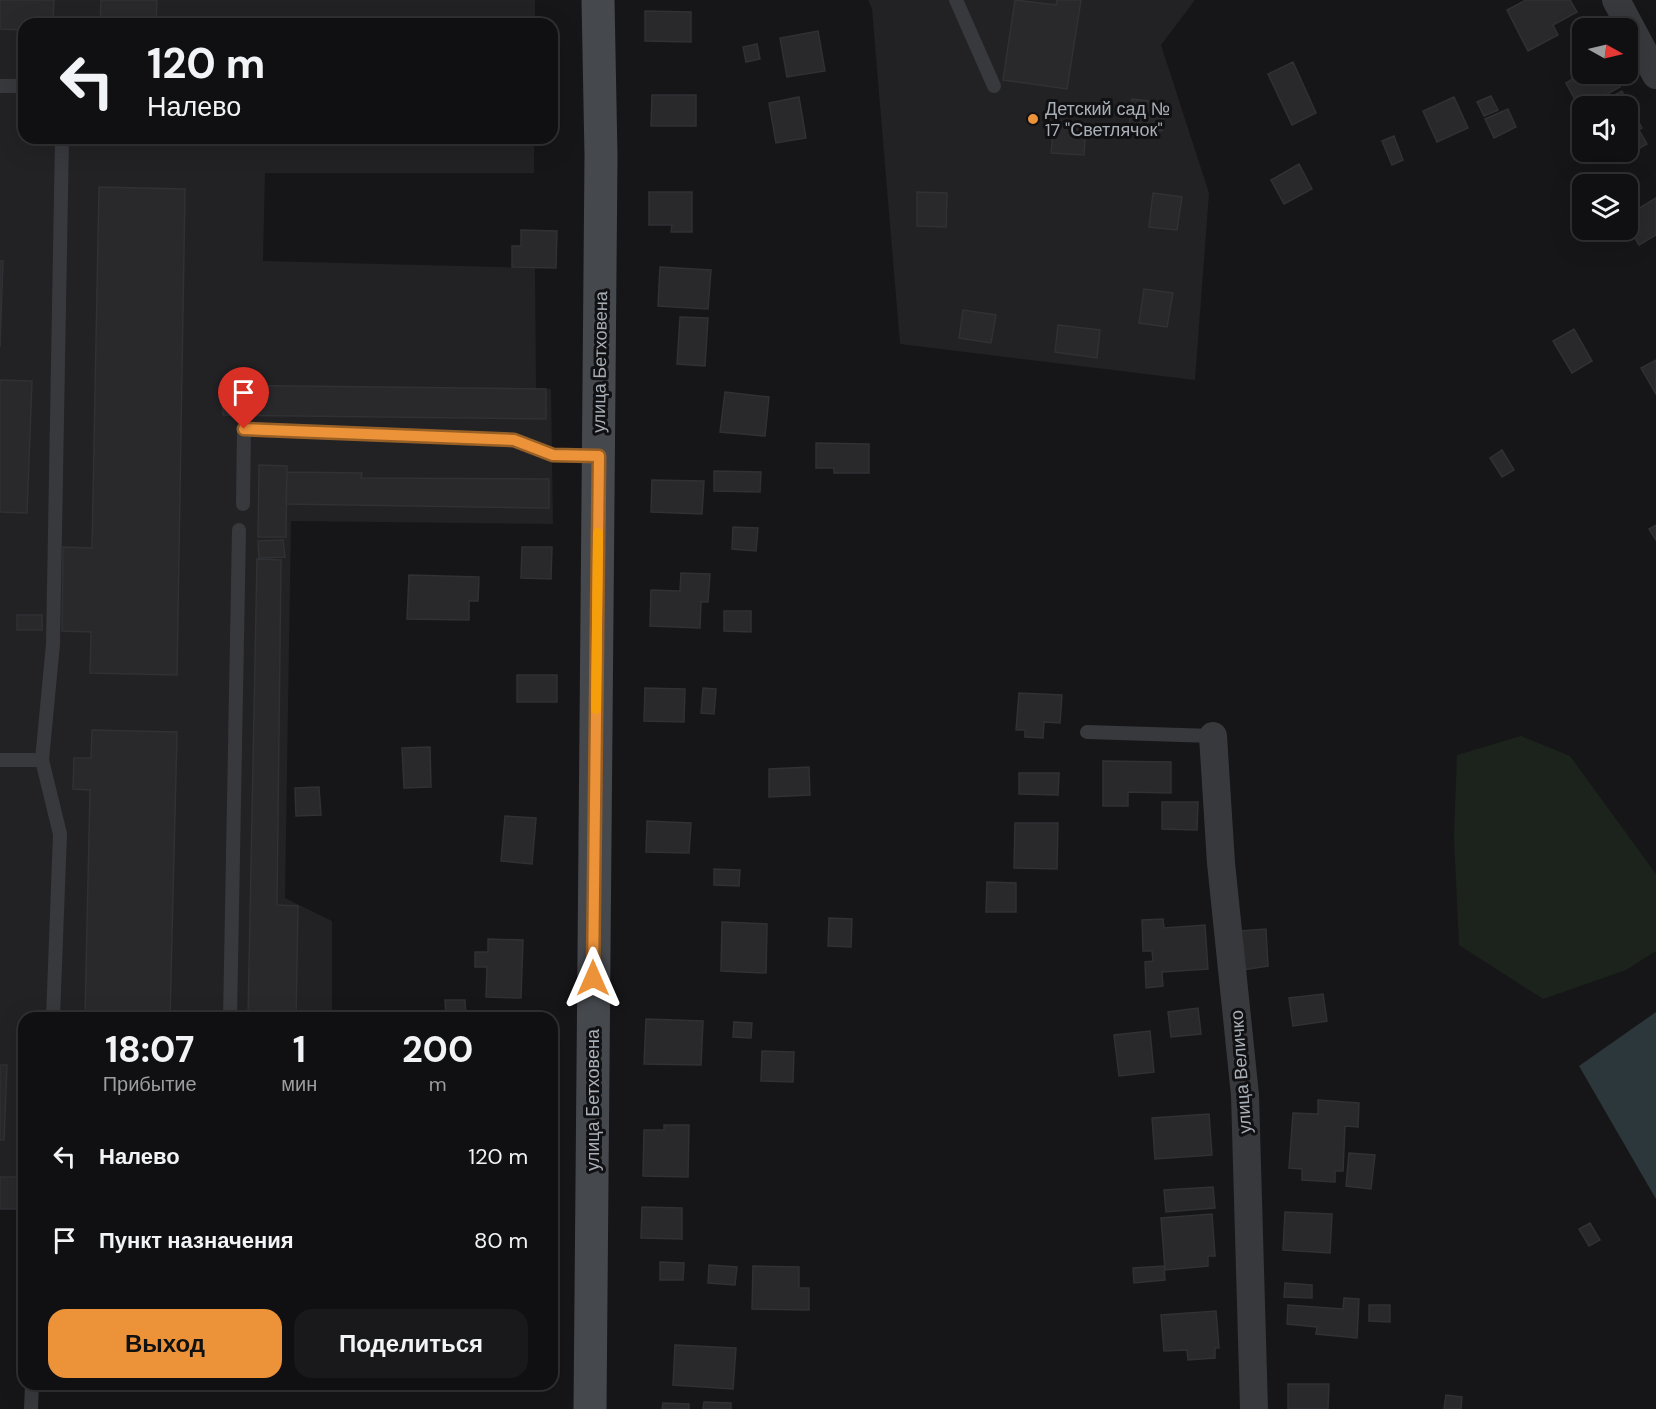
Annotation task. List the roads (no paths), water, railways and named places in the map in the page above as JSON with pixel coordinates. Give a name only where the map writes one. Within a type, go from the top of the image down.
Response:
[{"type":"main road","name":"улица Бетховена","points":[[590,1409],[602,156],[598,0]]},
{"type":"street","points":[[1616,0],[1656,75]]},
{"type":"street","name":"улица Величко","points":[[1214,736],[1221,863],[1245,1095],[1254,1409]]},
{"type":"lane","points":[[956,0],[994,86]]},
{"type":"lane","points":[[0,86],[18,86]]},
{"type":"lane","points":[[53,1012],[60,834],[42,760],[53,644],[62,144]]},
{"type":"lane","points":[[243,504],[244,429],[514,440],[553,455],[599,456]]},
{"type":"lane","points":[[230,1012],[239,530]]},
{"type":"lane","points":[[1087,732],[1214,736]]},
{"type":"lane","points":[[0,760],[42,760]]},
{"type":"lane","points":[[31,1409],[32,1390]]},
{"type":"place","name":"Детский сад № 17 \"Светлячок\"","points":[[1033,119]]}]
